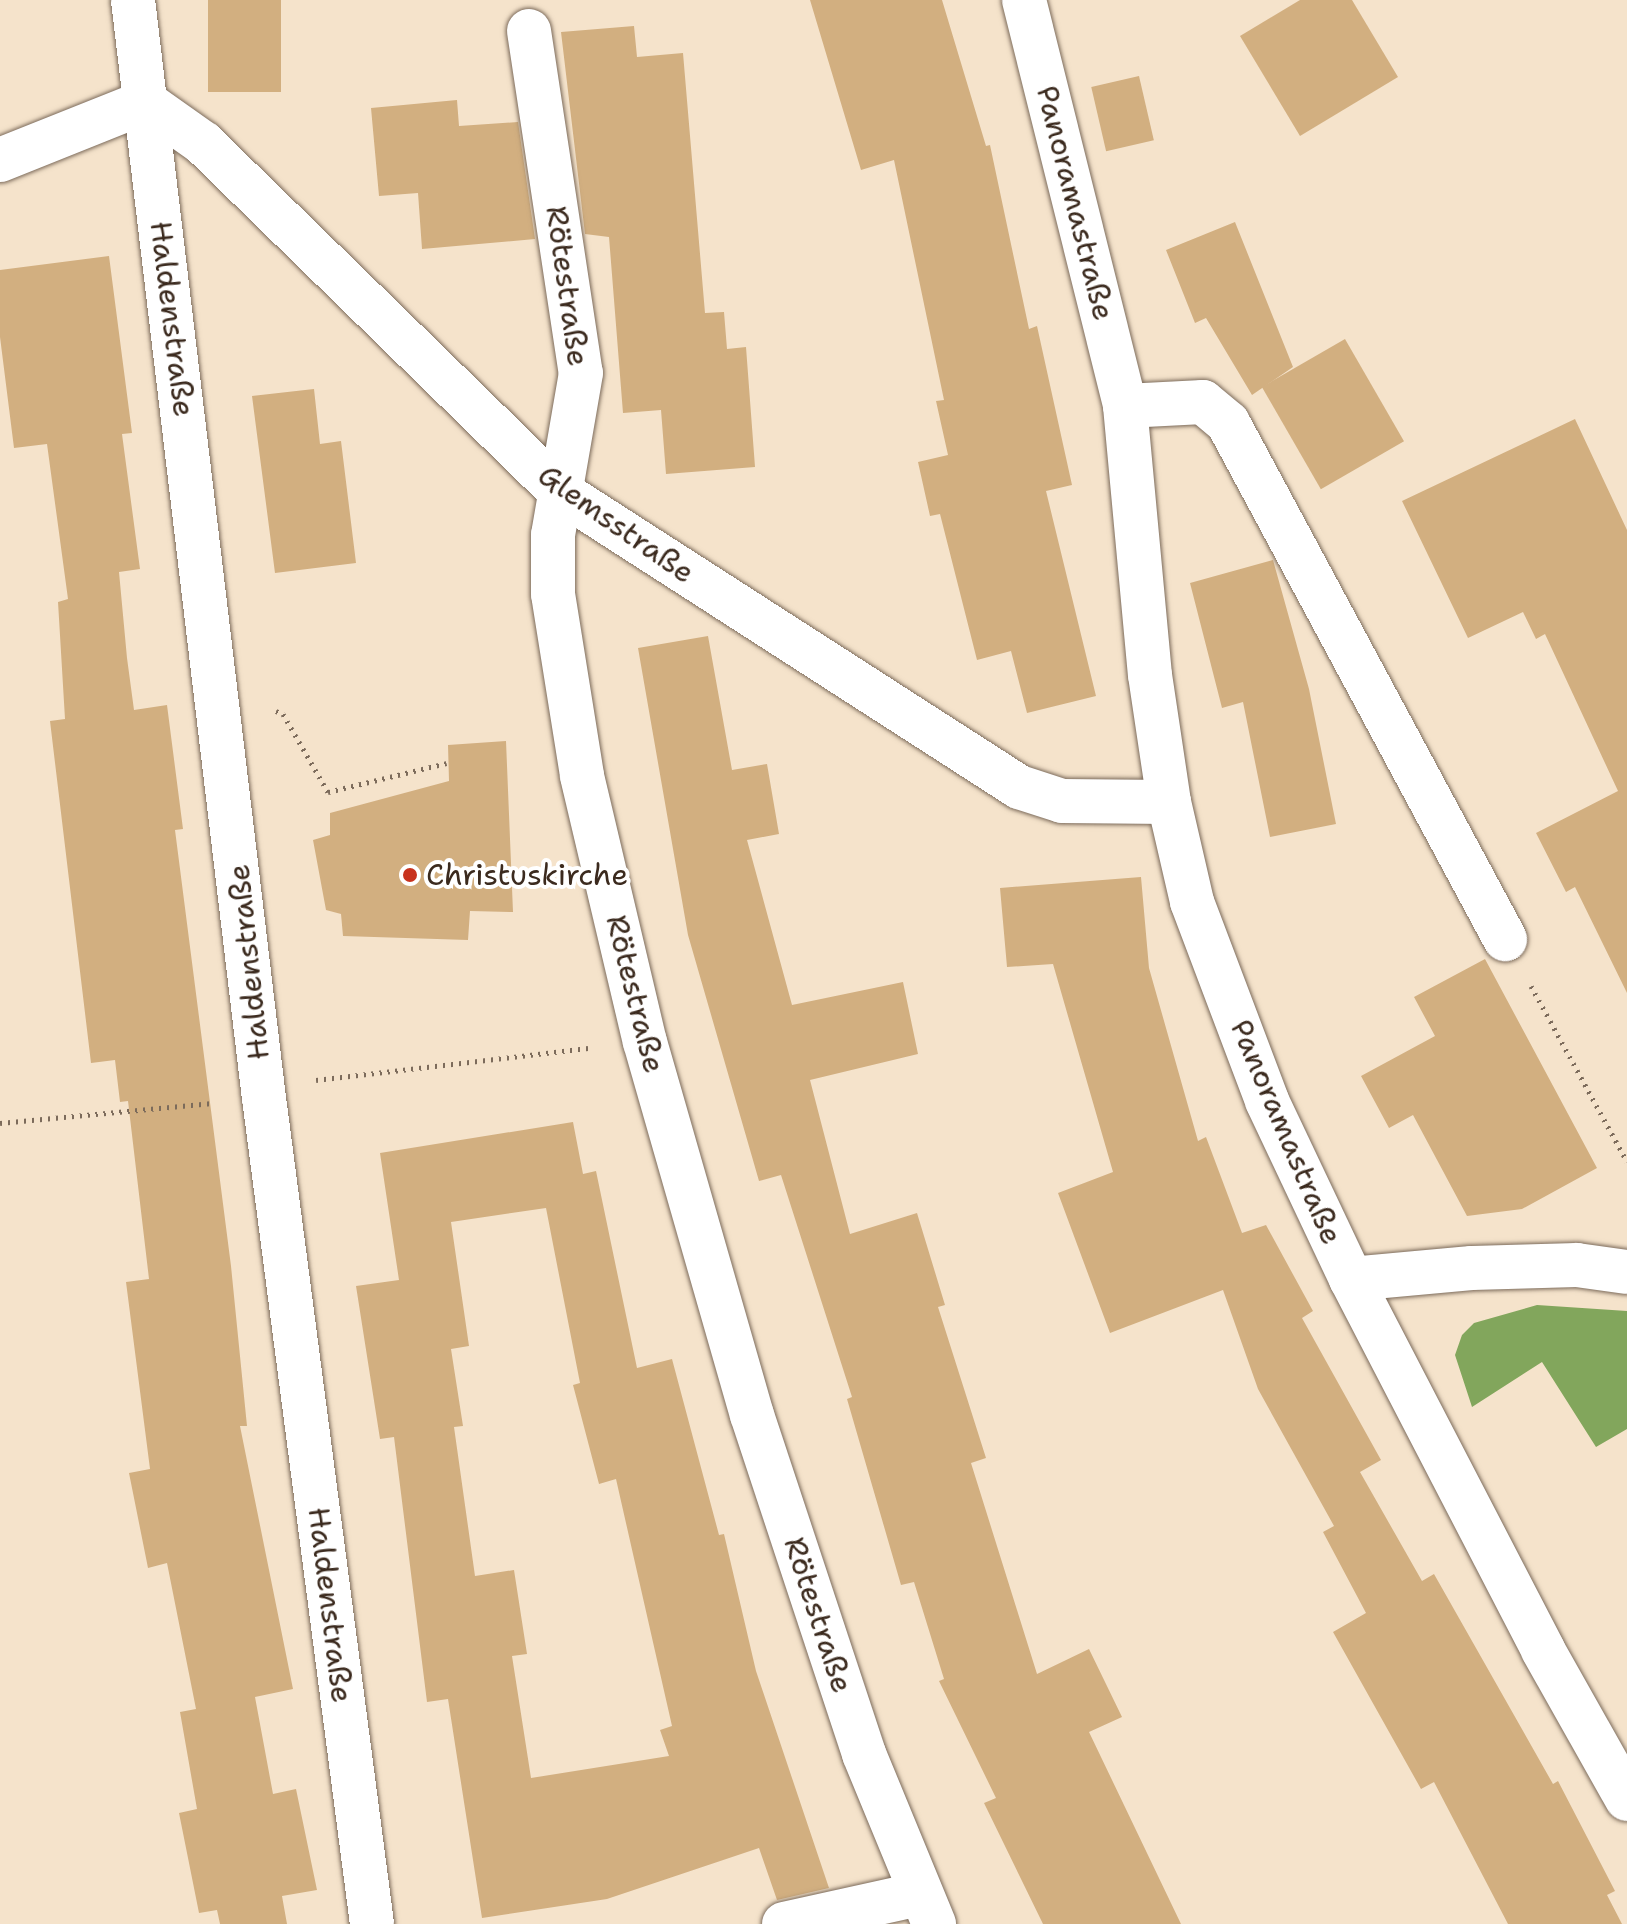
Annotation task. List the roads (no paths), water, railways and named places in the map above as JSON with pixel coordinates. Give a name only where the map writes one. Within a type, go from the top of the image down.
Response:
[{"type":"street","name":"Haldenstraße","points":[[133,0],[264,1098],[372,1924]]},
{"type":"street","name":"Panoramastraße","points":[[1024,0],[1125,406],[1150,675],[1169,802],[1192,902],[1267,1101],[1351,1279],[1543,1650],[1627,1799]]},
{"type":"street","name":"Rötestraße","points":[[529,31],[581,373],[559,491],[553,594],[582,776],[645,1042],[752,1415],[864,1754],[927,1909]]},
{"type":"street","points":[[0,160],[145,102]]},
{"type":"street","name":"Glemsstraße","points":[[145,102],[203,143],[559,491],[1019,787],[1062,801],[1169,802]]},
{"type":"street","points":[[1125,406],[1203,402],[1228,423],[1505,939]]},
{"type":"street","points":[[1351,1279],[1472,1268],[1577,1265],[1627,1272]]},
{"type":"street","points":[[784,1924],[927,1909]]},
{"type":"place","name":"Christuskirche","points":[[410,875]]}]
